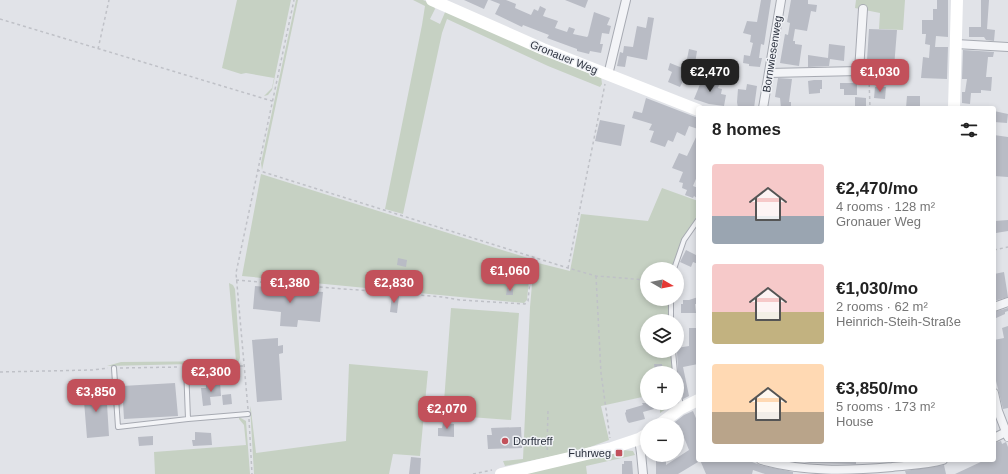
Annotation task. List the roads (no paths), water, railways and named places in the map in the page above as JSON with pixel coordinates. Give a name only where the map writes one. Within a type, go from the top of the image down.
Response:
[{"type":"main road","name":"Gronauer Weg","points":[[432,0],[543,49],[696,109]]},
{"type":"main road","points":[[954,106],[957,0]]},
{"type":"main road","points":[[684,407],[696,403]]},
{"type":"main road","points":[[668,418],[679,410]]},
{"type":"main road","points":[[500,474],[612,448],[640,438]]},
{"type":"street","points":[[608,75],[626,0]]},
{"type":"street","name":"Bornwiesenweg","points":[[763,106],[781,0]]},
{"type":"street","points":[[858,71],[863,9]]},
{"type":"street","points":[[956,44],[1008,47]]},
{"type":"street","points":[[769,73],[880,70]]},
{"type":"street","points":[[996,306],[1008,302]]},
{"type":"street","points":[[996,402],[1007,435],[996,438]]},
{"type":"street","points":[[642,462],[643,474]]},
{"type":"street","points":[[770,462],[797,468],[836,471],[927,464],[935,462]]},
{"type":"lane","points":[[676,262],[684,240],[696,223]]},
{"type":"lane","points":[[186,366],[188,419]]},
{"type":"lane","points":[[114,368],[118,427],[248,414]]},
{"type":"place","name":"Dorftreff","points":[[505,441]]},
{"type":"place","name":"Fuhrweg","points":[[619,453]]}]
